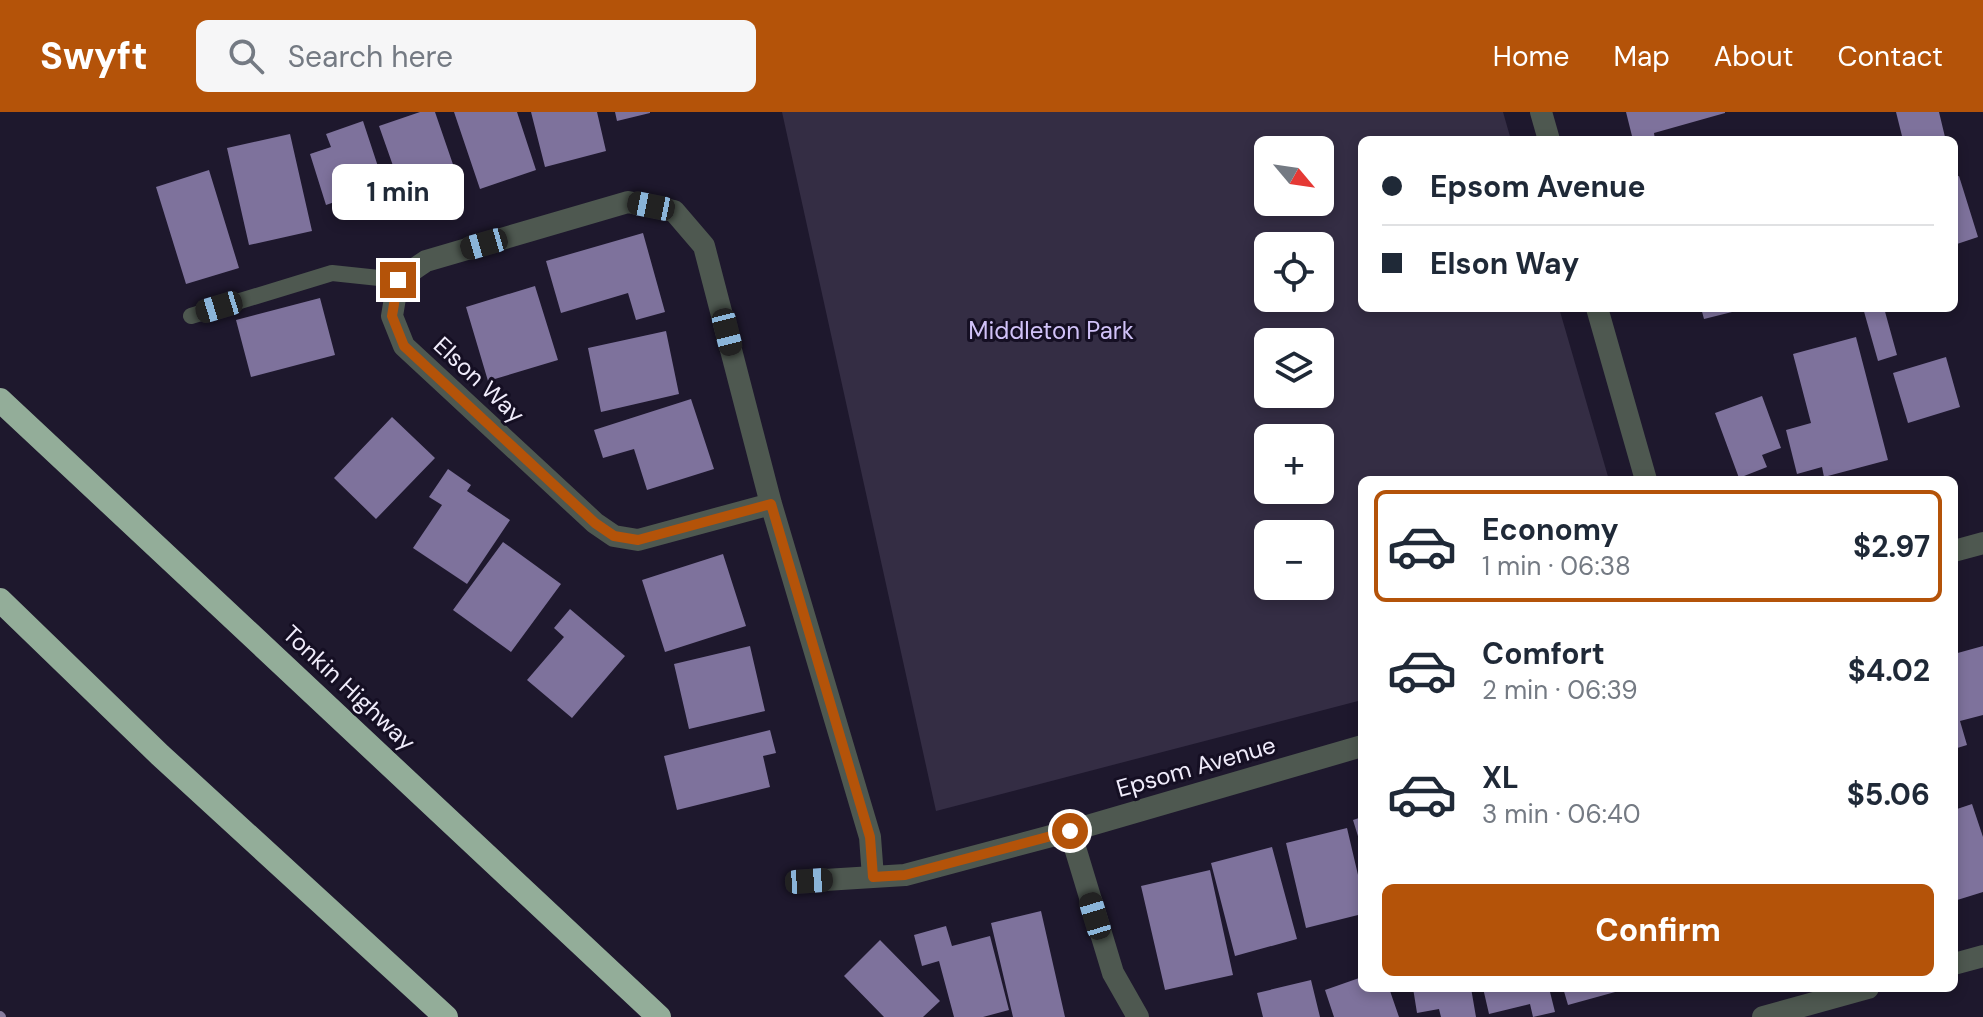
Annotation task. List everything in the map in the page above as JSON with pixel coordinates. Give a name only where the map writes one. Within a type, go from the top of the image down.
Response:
[{"type":"highway","name":"Tonkin Highway","points":[[0,400],[659,1017]]},
{"type":"highway","points":[[0,600],[160,755],[446,1017]]},
{"type":"street","points":[[1541,112],[1548,136]]},
{"type":"street","points":[[398,280],[426,261],[628,202],[674,211],[704,246],[771,504],[870,837],[873,877]]},
{"type":"street","name":"Elson Way","points":[[398,280],[392,316],[404,346],[595,523],[614,536],[638,540],[771,504]]},
{"type":"street","points":[[1598,312],[1645,476]]},
{"type":"street","points":[[1958,550],[1983,543]]},
{"type":"street","name":"Epsom Avenue","points":[[809,881],[905,875],[1070,831],[1358,747]]},
{"type":"street","points":[[1070,831],[1113,973],[1138,1017]]},
{"type":"street","points":[[1958,963],[1983,956]]},
{"type":"street","points":[[1763,1017],[1854,992]]},
{"type":"lane","points":[[191,316],[332,273],[398,280]]},
{"type":"green space","name":"Middleton Park","points":[[782,112],[1503,112],[1510,136],[1358,136],[1358,312],[1560,312],[1608,476],[1358,476],[1358,701],[936,811]]},
{"type":"building","points":[[420,112],[435,112],[458,179],[404,197],[379,126]]},
{"type":"building","points":[[454,112],[517,112],[536,170],[480,189]]},
{"type":"building","points":[[531,112],[597,112],[606,151],[545,167]]},
{"type":"building","points":[[615,112],[650,112],[650,113],[617,121]]},
{"type":"building","points":[[1626,112],[1725,112],[1654,133],[1654,136],[1632,136]]},
{"type":"building","points":[[1896,112],[1939,112],[1945,136],[1902,136]]},
{"type":"building","points":[[363,121],[390,203],[352,216],[346,198],[326,205],[310,154],[331,147],[326,134]]},
{"type":"building","points":[[290,134],[312,231],[249,245],[227,148]]},
{"type":"building","points":[[209,170],[239,268],[186,284],[156,187]]},
{"type":"building","points":[[1958,176],[1978,237],[1958,244]]},
{"type":"building","points":[[643,233],[665,312],[636,320],[628,293],[561,313],[546,261]]},
{"type":"building","points":[[535,286],[558,360],[488,381],[466,307]]},
{"type":"building","points":[[320,298],[335,355],[251,377],[236,320]]},
{"type":"building","points":[[1702,312],[1732,312],[1704,319]]},
{"type":"building","points":[[1864,312],[1885,312],[1897,355],[1878,361]]},
{"type":"building","points":[[666,331],[679,394],[601,412],[588,348]]},
{"type":"building","points":[[1856,337],[1888,460],[1828,476],[1824,476],[1822,467],[1797,474],[1786,430],[1811,423],[1793,354]]},
{"type":"building","points":[[1946,357],[1960,407],[1908,423],[1893,373]]},
{"type":"building","points":[[1762,396],[1781,448],[1762,455],[1767,467],[1738,476],[1715,413]]},
{"type":"building","points":[[691,399],[714,469],[647,490],[634,449],[603,458],[594,430]]},
{"type":"building","points":[[392,417],[435,458],[376,519],[334,478]]},
{"type":"building","points":[[448,469],[471,485],[467,491],[510,520],[467,584],[413,548],[442,505],[429,497]]},
{"type":"building","points":[[503,542],[561,584],[511,652],[453,610]]},
{"type":"building","points":[[723,554],[746,626],[665,652],[642,580]]},
{"type":"building","points":[[570,609],[625,656],[572,718],[527,680],[564,637],[554,628]]},
{"type":"building","points":[[750,646],[765,711],[689,729],[674,664]]},
{"type":"building","points":[[1983,646],[1983,715],[1960,721],[1967,745],[1958,748],[1958,653]]},
{"type":"building","points":[[770,730],[776,753],[763,756],[770,787],[677,810],[664,756]]},
{"type":"building","points":[[1972,804],[1983,837],[1983,892],[1958,900],[1958,809]]},
{"type":"building","points":[[1358,818],[1358,836],[1353,820]]},
{"type":"building","points":[[1347,828],[1358,875],[1358,915],[1306,928],[1286,843]]},
{"type":"building","points":[[1272,847],[1297,939],[1235,956],[1211,863]]},
{"type":"building","points":[[1210,870],[1233,975],[1165,990],[1141,886]]},
{"type":"building","points":[[1041,911],[1065,1017],[1013,1017],[991,923]]},
{"type":"building","points":[[946,926],[952,946],[990,936],[1009,1010],[983,1017],[954,1017],[939,961],[922,966],[914,935]]},
{"type":"building","points":[[880,940],[940,1001],[923,1017],[884,1017],[844,976]]},
{"type":"building","points":[[1358,978],[1358,992],[1390,992],[1399,1017],[1334,1017],[1325,990]]},
{"type":"building","points":[[1311,980],[1320,1017],[1263,1017],[1257,993]]},
{"type":"building","points":[[1414,992],[1472,992],[1476,1017],[1441,1017],[1439,1009],[1417,1013]]},
{"type":"building","points":[[1484,992],[1550,992],[1555,1012],[1533,1017],[1530,1004],[1489,1014]]},
{"type":"building","points":[[1564,992],[1615,992],[1568,1005]]},
{"type":"route","points":[[398,280],[392,316],[404,346],[595,523],[614,536],[638,540],[771,504],[870,837],[873,877],[905,875],[1070,831]]}]
